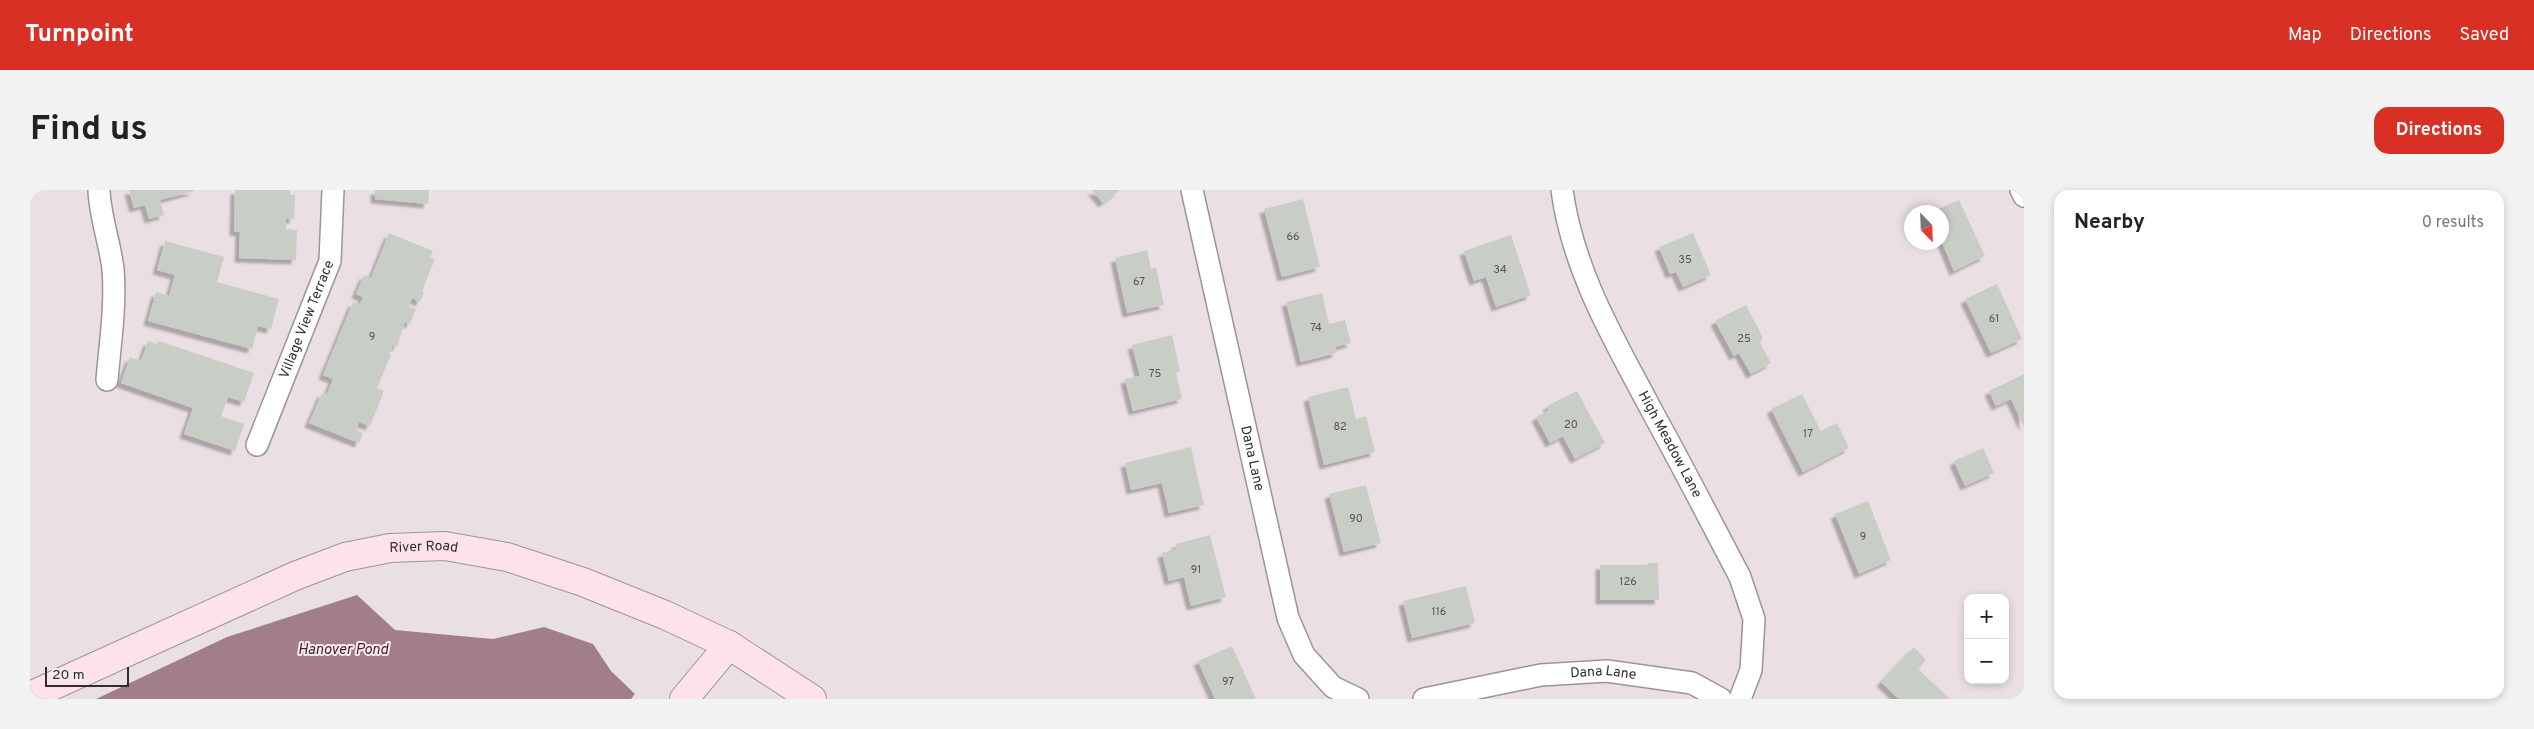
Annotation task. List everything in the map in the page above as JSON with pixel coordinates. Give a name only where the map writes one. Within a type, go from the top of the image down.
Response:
[{"type":"main road","name":"River Road","points":[[30,696],[295,576],[345,557],[390,548],[445,546],[507,557],[583,582],[666,614],[729,645],[812,699]]},
{"type":"main road","points":[[685,698],[729,645]]},
{"type":"street","points":[[99,190],[100,206],[113,269],[112,324],[107,380]]},
{"type":"street","name":"Village View Terrace","points":[[257,444],[330,261],[333,190]]},
{"type":"street","name":"Dana Lane","points":[[1192,190],[1288,618],[1304,655],[1334,687],[1358,699]]},
{"type":"street","name":"High Meadow Lane","points":[[1562,190],[1566,222],[1585,280],[1609,331],[1740,577],[1754,619],[1752,670],[1740,699]]},
{"type":"street","points":[[2021,190],[2024,196]]},
{"type":"street","name":"Dana Lane","points":[[1424,699],[1541,675],[1607,671],[1692,683],[1721,699]]},
{"type":"water","name":"Hanover Pond","points":[[357,595],[395,630],[493,639],[544,627],[593,644],[611,671],[635,694],[631,699],[96,699],[227,637]]},
{"type":"building","points":[[129,190],[194,191],[160,200],[164,215],[149,219],[145,205],[134,208]]},
{"type":"building","points":[[235,190],[290,190],[290,195],[295,195],[294,219],[286,219],[286,229],[297,230],[296,260],[239,258],[240,232],[234,231]]},
{"type":"building","points":[[375,190],[429,190],[428,204],[375,199]]},
{"type":"building","points":[[1092,190],[1120,190],[1103,203]]},
{"type":"building","points":[[1303,199],[1320,267],[1282,277],[1264,209]]},
{"type":"building","points":[[1959,200],[1985,256],[1954,271],[1945,250],[1949,250],[1948,205]]},
{"type":"building","points":[[389,233],[433,251],[430,258],[435,259],[422,291],[424,292],[420,302],[412,298],[409,307],[416,309],[410,324],[405,322],[397,347],[393,345],[389,354],[391,355],[377,388],[384,391],[370,426],[359,422],[356,430],[363,433],[359,443],[309,423],[322,393],[327,394],[333,379],[323,375],[353,302],[360,304],[363,297],[356,294],[364,275],[371,278]]},
{"type":"building","points":[[1693,233],[1711,275],[1683,287],[1676,272],[1670,274],[1659,247]]},
{"type":"building","points":[[1511,235],[1531,295],[1496,307],[1486,277],[1474,281],[1464,251]]},
{"type":"building","points":[[165,241],[224,257],[217,282],[279,299],[271,329],[258,326],[252,349],[148,321],[156,292],[169,296],[175,275],[157,270]]},
{"type":"building","points":[[1147,250],[1151,269],[1156,267],[1164,305],[1127,313],[1115,258]]},
{"type":"building","points":[[1997,284],[2022,339],[1991,353],[1965,299]]},
{"type":"building","points":[[1322,293],[1329,324],[1345,320],[1351,343],[1335,347],[1337,353],[1301,362],[1286,302]]},
{"type":"building","points":[[1746,305],[1763,338],[1760,343],[1771,363],[1751,374],[1739,353],[1734,356],[1715,321]]},
{"type":"building","points":[[1172,335],[1180,371],[1176,373],[1182,399],[1133,411],[1125,379],[1140,376],[1132,345]]},
{"type":"building","points":[[148,341],[157,344],[159,341],[254,373],[244,402],[228,397],[221,416],[244,424],[235,451],[184,434],[193,408],[121,383],[130,357],[141,361]]},
{"type":"building","points":[[2024,374],[2024,427],[2011,399],[1996,406],[1989,391]]},
{"type":"building","points":[[1348,387],[1356,419],[1366,416],[1375,452],[1324,465],[1308,397]]},
{"type":"building","points":[[1577,391],[1605,443],[1575,459],[1563,436],[1550,443],[1536,417],[1549,410],[1547,406]]},
{"type":"building","points":[[1802,394],[1821,431],[1837,423],[1849,448],[1803,472],[1771,409]]},
{"type":"building","points":[[1191,447],[1204,505],[1169,513],[1162,483],[1131,490],[1125,463]]},
{"type":"building","points":[[1983,448],[1994,473],[1965,486],[1954,461]]},
{"type":"building","points":[[1366,485],[1381,543],[1344,552],[1329,494]]},
{"type":"building","points":[[1868,501],[1891,560],[1859,574],[1835,514]]},
{"type":"building","points":[[1210,535],[1226,597],[1191,606],[1184,577],[1169,581],[1162,553],[1177,549],[1176,544]]},
{"type":"building","points":[[1647,563],[1658,563],[1659,600],[1600,600],[1600,565],[1648,565]]},
{"type":"building","points":[[1466,586],[1475,623],[1412,638],[1403,601]]},
{"type":"building","points":[[1232,646],[1256,699],[1215,699],[1198,661]]},
{"type":"building","points":[[1914,647],[1926,660],[1918,669],[1950,699],[1899,699],[1881,682]]}]
